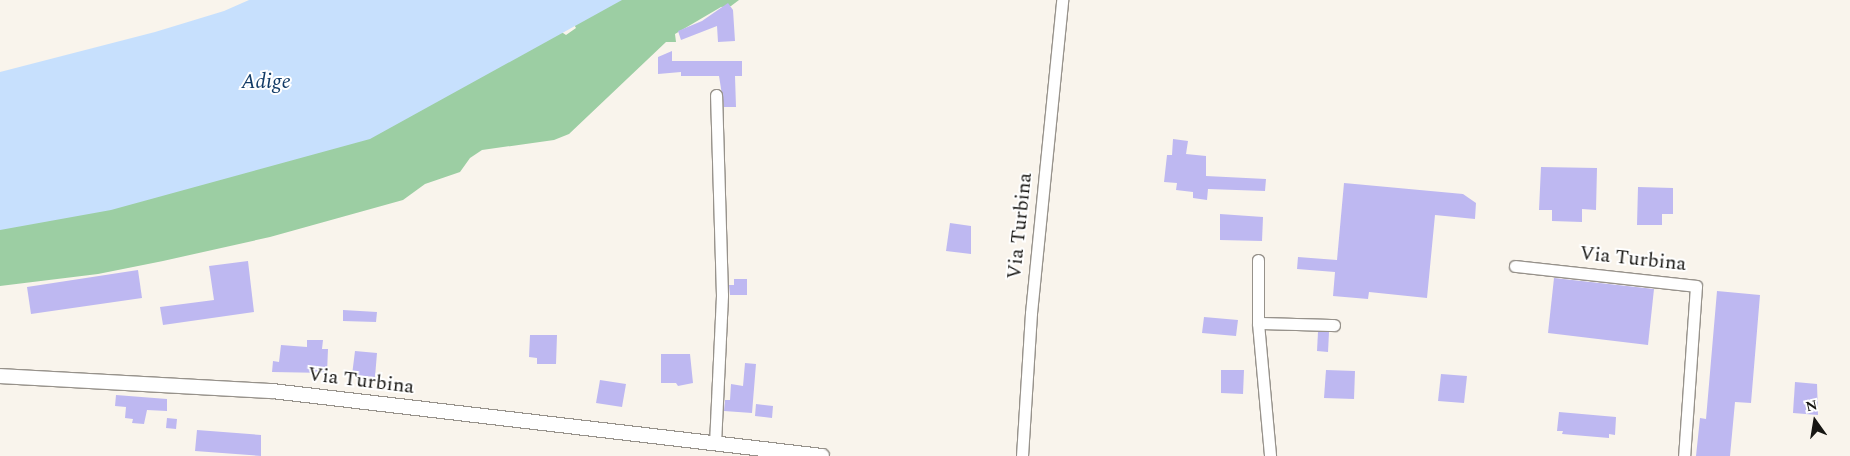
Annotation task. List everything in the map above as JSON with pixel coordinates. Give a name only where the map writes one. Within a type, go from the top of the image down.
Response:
[{"type":"street","name":"Via Turbina","points":[[1022,456],[1031,313],[1062,0]]},
{"type":"street","points":[[715,444],[722,295],[716,95]]},
{"type":"street","points":[[1258,260],[1258,323],[1270,456]]},
{"type":"street","name":"Via Turbina","points":[[1516,266],[1696,286],[1684,456]]},
{"type":"street","points":[[1258,323],[1334,325]]},
{"type":"street","name":"Via Turbina","points":[[0,376],[272,391],[822,456]]},
{"type":"green space","points":[[582,0],[739,0],[731,6],[721,7],[675,34],[676,42],[666,42],[569,134],[554,140],[482,150],[470,158],[460,172],[425,184],[403,200],[270,237],[163,261],[98,274],[0,286],[0,212],[542,19],[566,35],[576,28],[569,15]]},
{"type":"water","name":"Adige","points":[[249,0],[622,0],[370,139],[111,210],[0,230],[0,72],[155,32],[224,11]]},
{"type":"building","points":[[728,3],[733,10],[735,41],[718,42],[717,26],[681,40],[678,31],[702,21]]},
{"type":"building","points":[[672,51],[672,61],[742,61],[742,76],[735,76],[736,107],[724,107],[719,76],[681,76],[681,72],[658,74],[658,57]]},
{"type":"building","points":[[1173,139],[1188,141],[1186,154],[1206,156],[1206,176],[1266,179],[1265,191],[1208,189],[1207,200],[1193,198],[1193,192],[1176,190],[1177,183],[1164,182],[1167,155],[1172,155]]},
{"type":"building","points":[[1541,167],[1597,168],[1596,210],[1582,209],[1582,222],[1552,221],[1552,210],[1539,210]]},
{"type":"building","points":[[1344,183],[1463,194],[1476,203],[1475,219],[1435,215],[1427,298],[1369,292],[1368,299],[1333,296],[1335,272],[1297,269],[1298,257],[1337,260]]},
{"type":"building","points":[[1638,187],[1673,188],[1673,214],[1662,214],[1662,225],[1637,225]]},
{"type":"building","points":[[1220,214],[1263,217],[1262,241],[1220,240]]},
{"type":"building","points":[[950,223],[971,226],[971,254],[946,251]]},
{"type":"building","points":[[248,261],[254,312],[163,325],[160,307],[214,300],[209,266]]},
{"type":"building","points":[[138,270],[142,298],[31,314],[27,287]]},
{"type":"building","points":[[1554,278],[1654,289],[1648,345],[1548,333]]},
{"type":"building","points":[[734,279],[747,279],[747,295],[730,295],[729,285],[734,285]]},
{"type":"building","points":[[1717,291],[1760,295],[1751,403],[1735,402],[1730,456],[1696,456],[1700,418],[1706,419]]},
{"type":"building","points":[[343,310],[377,312],[376,322],[343,321]]},
{"type":"building","points":[[1204,317],[1238,320],[1236,336],[1202,333]]},
{"type":"building","points":[[1318,332],[1329,332],[1328,352],[1317,351]]},
{"type":"building","points":[[530,335],[557,335],[556,364],[537,364],[537,358],[529,357]]},
{"type":"building","points":[[307,340],[323,340],[322,349],[328,349],[327,373],[272,372],[273,361],[279,362],[281,345],[307,347]]},
{"type":"building","points":[[355,351],[377,353],[375,377],[352,375]]},
{"type":"building","points":[[661,354],[690,354],[693,383],[678,386],[676,383],[661,383]]},
{"type":"building","points":[[745,363],[756,364],[752,413],[724,411],[725,400],[730,400],[731,384],[743,386]]},
{"type":"building","points":[[1221,370],[1244,370],[1243,394],[1221,393]]},
{"type":"building","points":[[1326,370],[1355,371],[1354,399],[1324,398]]},
{"type":"building","points":[[1441,374],[1467,376],[1464,403],[1438,401]]},
{"type":"building","points":[[600,380],[626,384],[622,407],[596,403]]},
{"type":"building","points":[[1795,382],[1817,384],[1818,415],[1793,413]]},
{"type":"building","points":[[116,395],[167,399],[167,411],[147,410],[144,424],[132,423],[133,419],[125,418],[126,407],[115,406]]},
{"type":"building","points":[[756,404],[773,406],[772,418],[755,416]]},
{"type":"building","points":[[1559,412],[1616,417],[1615,435],[1609,434],[1609,438],[1562,434],[1563,431],[1557,431]]},
{"type":"building","points":[[167,418],[177,419],[176,429],[166,428]]},
{"type":"building","points":[[197,430],[261,435],[261,456],[195,451]]}]
